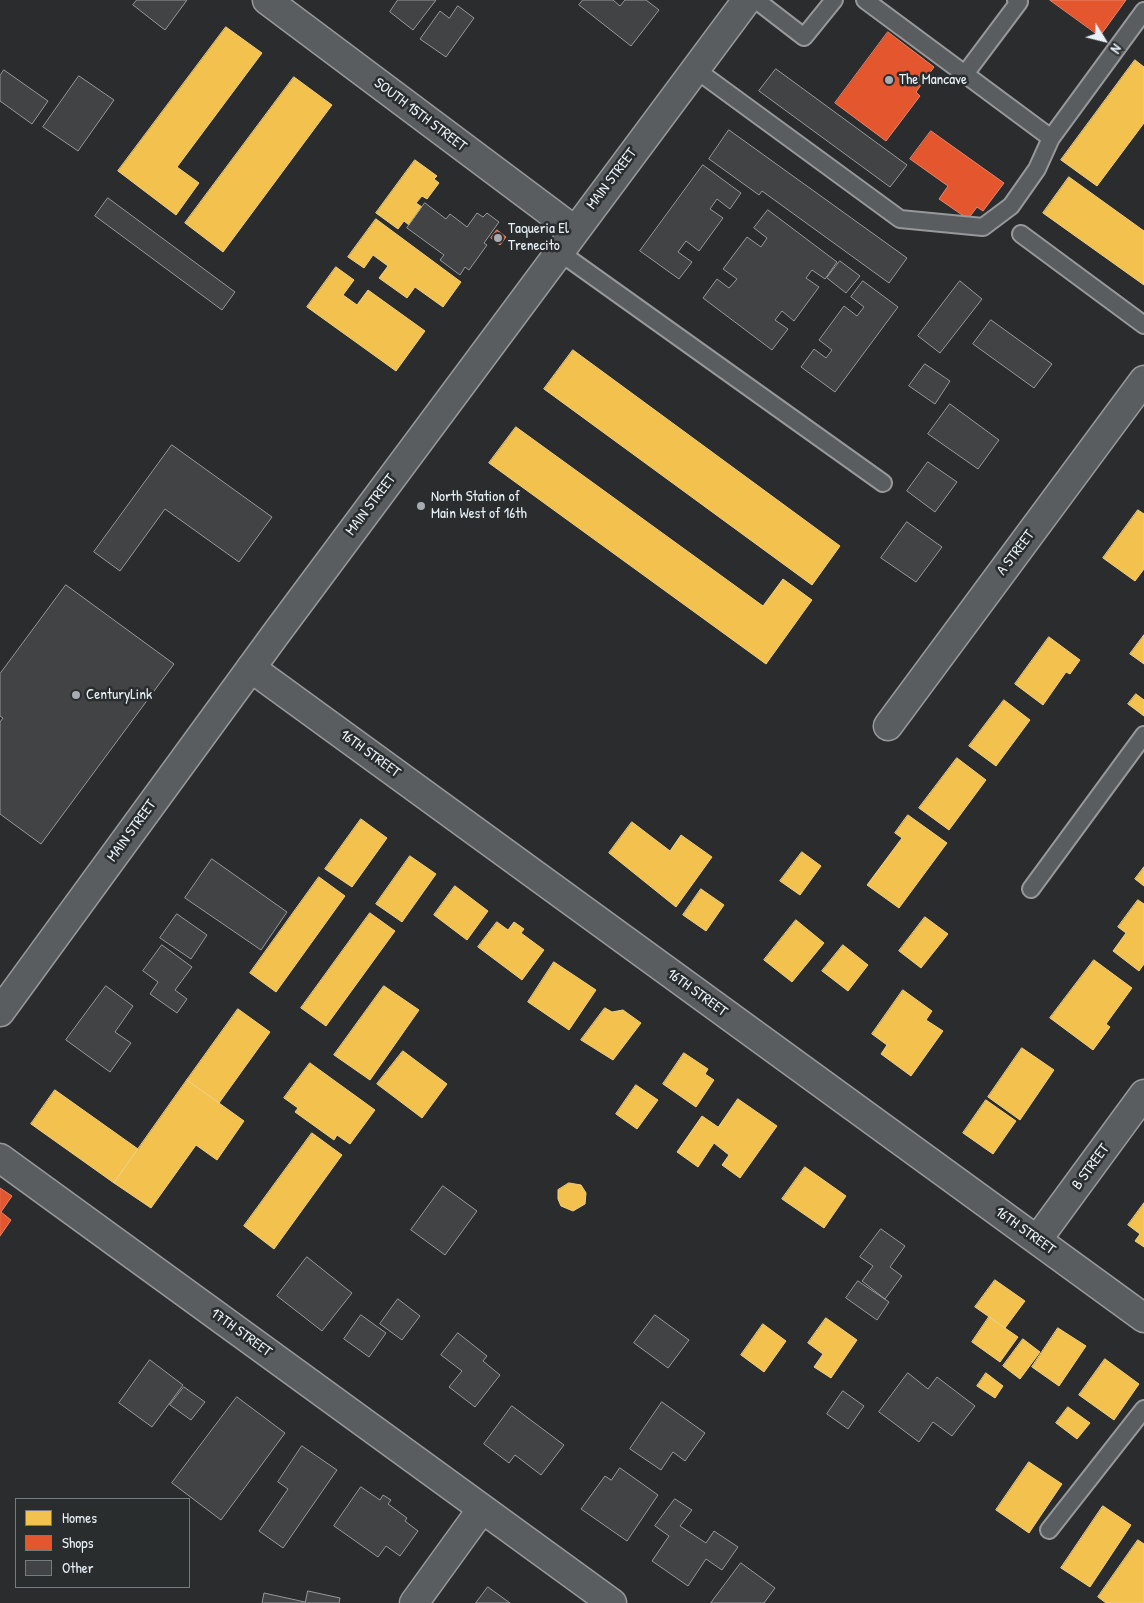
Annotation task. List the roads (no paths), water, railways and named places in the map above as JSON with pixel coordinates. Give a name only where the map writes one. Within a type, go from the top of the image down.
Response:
[{"type":"street","name":"SOUTH 15TH STREET","points":[[267,0],[574,230]]},
{"type":"street","name":"MAIN STREET","points":[[0,1012],[558,251],[747,0]]},
{"type":"street","name":"A STREET","points":[[888,726],[1144,380]]},
{"type":"street","name":"16TH STREET","points":[[251,668],[1144,1318]]},
{"type":"street","name":"B STREET","points":[[1037,1240],[1144,1094]]},
{"type":"street","name":"17TH STREET","points":[[0,1158],[612,1603]]},
{"type":"street","points":[[414,1603],[482,1509]]},
{"type":"lane","points":[[756,0],[804,37],[834,0]]},
{"type":"lane","points":[[865,0],[1051,138]]},
{"type":"lane","points":[[965,74],[1019,2],[1016,0]]},
{"type":"lane","points":[[695,69],[900,219],[983,227],[1011,206],[1037,169],[1051,138],[1144,11]]},
{"type":"lane","points":[[1021,234],[1144,325]]},
{"type":"lane","points":[[558,251],[882,483]]},
{"type":"lane","points":[[1031,889],[1144,735]]},
{"type":"lane","points":[[1049,1530],[1144,1409]]},
{"type":"place","name":"The Mancave","points":[[889,80]]},
{"type":"place","name":"Taqueria El Trenecito","points":[[498,238]]},
{"type":"place","name":"North Station of Main West of 16th","points":[[421,506]]},
{"type":"place","name":"CenturyLink","points":[[76,695]]}]
